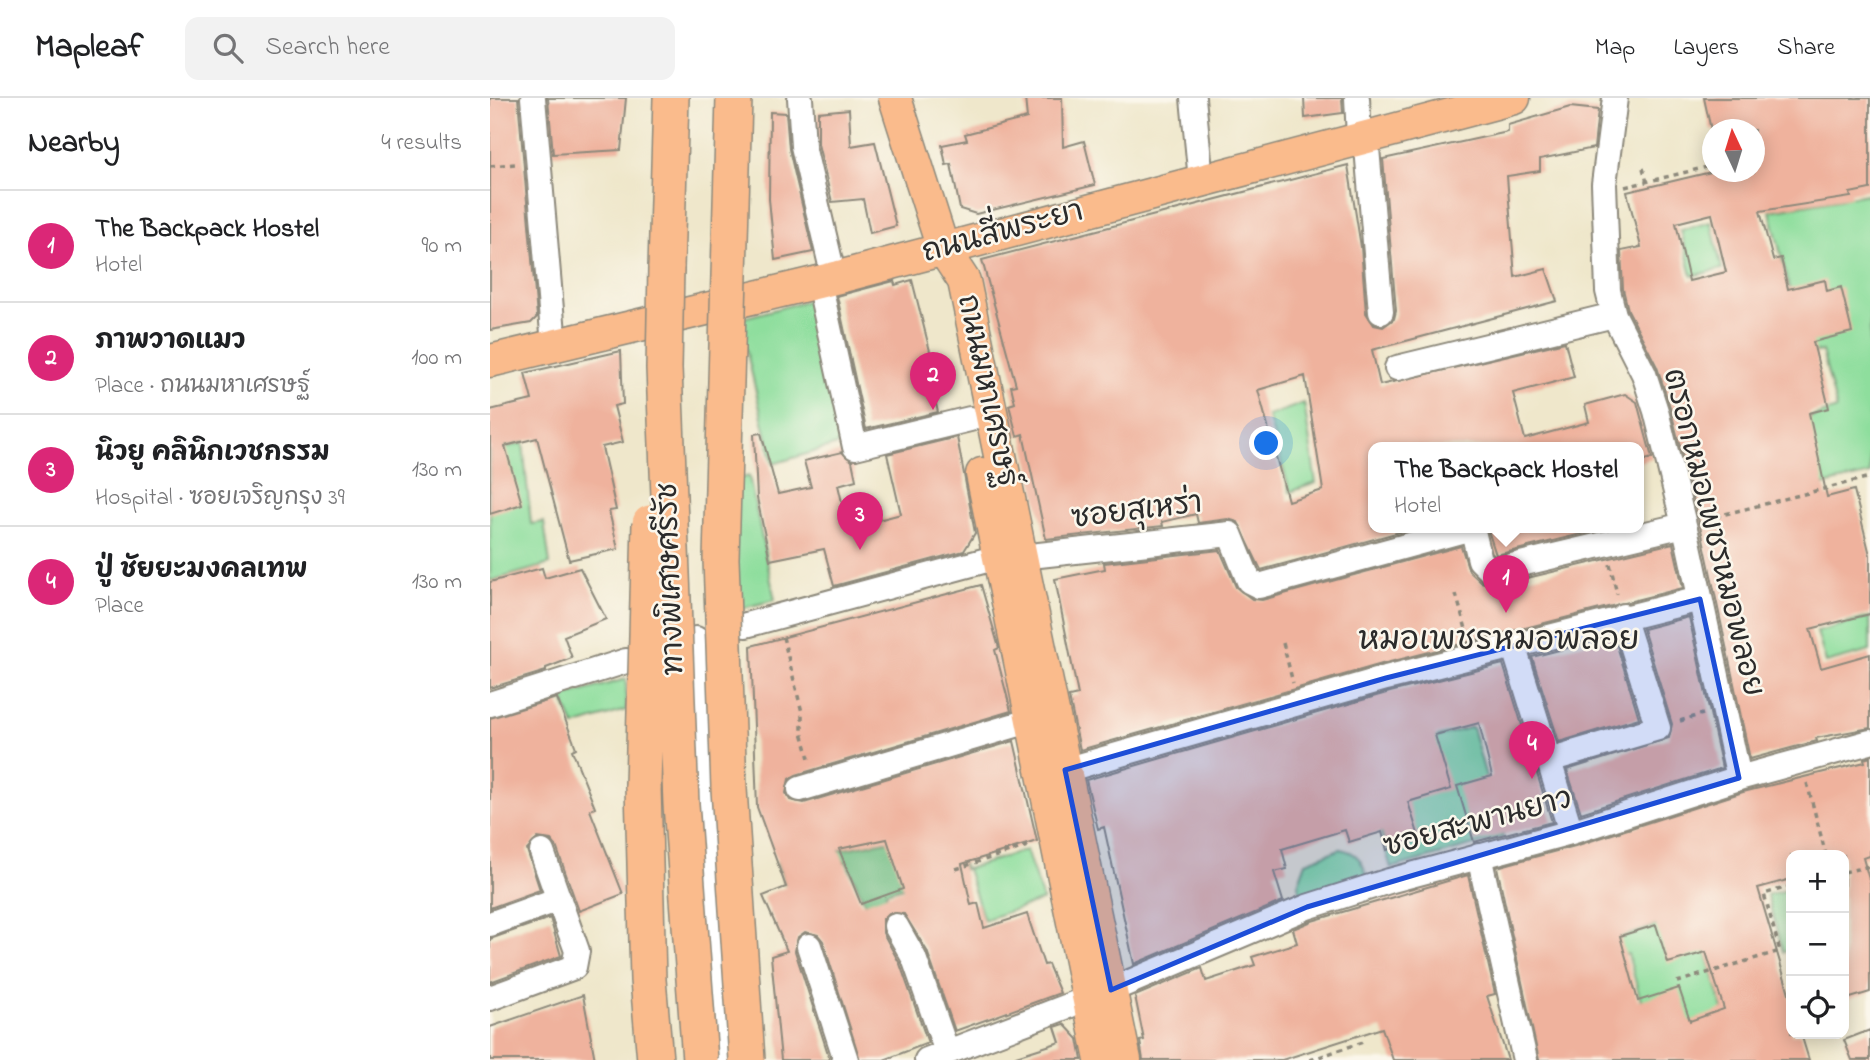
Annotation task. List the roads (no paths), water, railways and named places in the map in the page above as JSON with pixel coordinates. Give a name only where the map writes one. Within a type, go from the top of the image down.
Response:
[{"type":"highway","name":"ทางพิเศษศรีรัช","points":[[671,98],[664,368],[681,804],[700,1060]]},
{"type":"highway","name":"ทางพิเศษศรีรัช","points":[[734,98],[720,559],[729,789],[747,1060]]},
{"type":"highway","points":[[655,1060],[648,979],[643,786],[648,554],[664,368]]},
{"type":"main road","points":[[895,98],[943,249]]},
{"type":"main road","name":"ถนนสี่พระยา","points":[[490,360],[827,280],[1514,98]]},
{"type":"main road","name":"ถนนมหาเศรษฐ์","points":[[943,249],[943,282],[970,419],[1010,557],[1100,994],[1125,1060]]},
{"type":"main road","name":"ถนนมหาเศรษฐ์","points":[[943,249],[964,281],[1010,557],[1031,717],[1054,773]]},
{"type":"main road","name":"ถนนมหาเศรษฐ์","points":[[1100,994],[1101,1060]]},
{"type":"street","points":[[533,98],[554,345]]},
{"type":"street","points":[[800,98],[803,146],[855,447],[970,419]]},
{"type":"street","points":[[1193,98],[1201,180]]},
{"type":"street","points":[[1357,98],[1381,312]]},
{"type":"street","name":"ตรอกหมอเพชรหมอพลอย","points":[[1615,98],[1604,184],[1608,291],[1614,315],[1644,374],[1656,411],[1684,525],[1739,778]]},
{"type":"street","points":[[1397,368],[1614,315]]},
{"type":"street","points":[[1473,533],[1480,560],[1491,571],[1684,525]]},
{"type":"street","name":"ซอยสุเหร่า","points":[[1010,557],[1230,534],[1249,581],[1259,586],[1450,533]]},
{"type":"street","points":[[746,625],[1010,557]]},
{"type":"street","points":[[1054,773],[1298,702],[1514,648],[1623,616],[1700,599]]},
{"type":"street","points":[[1549,760],[1658,728],[1623,616]]},
{"type":"street","points":[[696,639],[722,1060]]},
{"type":"street","points":[[1514,648],[1571,832]]},
{"type":"street","points":[[490,704],[626,661]]},
{"type":"street","points":[[808,787],[1019,724],[1031,717]]},
{"type":"street","name":"ซอยสะพานยาว","points":[[937,1056],[1100,994],[1307,907],[1571,832],[1739,778],[1870,742]]},
{"type":"street","points":[[490,998],[574,967],[577,951],[542,852]]},
{"type":"street","points":[[1479,856],[1525,1060]]},
{"type":"street","points":[[490,924],[559,899]]},
{"type":"street","points":[[896,926],[914,958],[937,1056]]},
{"type":"street","points":[[809,947],[846,1060]]},
{"type":"place","name":"ภาพวาดแมว","points":[[933,410]]},
{"type":"place","name":"นิวยู คลินิกเวชกรรม","points":[[860,550]]},
{"type":"place","name":"The Backpack Hostel","points":[[1506,613]]},
{"type":"place","name":"ปู่ ชัยยะมงคลเทพ","points":[[1532,779]]},
{"type":"district","name":"หมอเพชรหมอพลอย","points":[[1499,641]]}]
